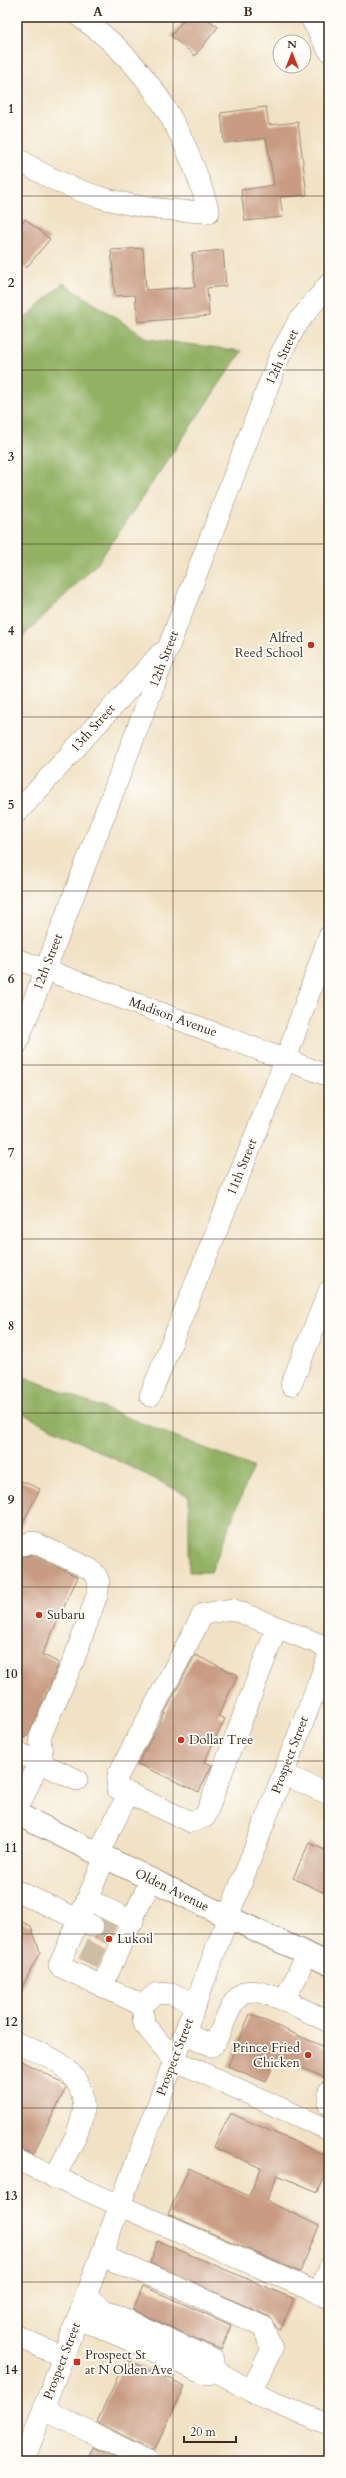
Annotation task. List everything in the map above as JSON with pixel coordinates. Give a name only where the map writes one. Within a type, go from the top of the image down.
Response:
[{"type":"main road","name":"Olden Avenue","points":[[17,1814],[228,1917],[329,1964]]},
{"type":"street","points":[[17,158],[65,185],[101,198],[133,206],[166,211],[208,212],[198,174],[170,113],[148,81],[122,51],[80,17]]},
{"type":"street","points":[[310,17],[329,51]]},
{"type":"street","name":"12th Street","points":[[17,1044],[280,355],[298,322],[329,284]]},
{"type":"street","name":"13th Street","points":[[17,813],[170,643]]},
{"type":"street","name":"11th Street","points":[[150,1396],[286,1059],[329,936]]},
{"type":"street","name":"Madison Avenue","points":[[17,959],[329,1076]]},
{"type":"street","points":[[291,1385],[329,1291]]},
{"type":"street","points":[[17,1546],[33,1542],[90,1569],[96,1575],[99,1583],[98,1595],[73,1662],[40,1737],[42,1755],[17,1811]]},
{"type":"street","points":[[277,1627],[205,1817],[191,1822],[117,1788],[118,1775],[203,1614],[232,1609],[277,1627],[329,1648]]},
{"type":"street","name":"Prospect Street","points":[[24,2461],[228,1917],[329,1655]]},
{"type":"street","points":[[17,1752],[76,1780]]},
{"type":"street","points":[[283,1774],[329,1794]]},
{"type":"street","points":[[128,1794],[102,1855],[89,1900],[87,1923],[76,1946],[59,1966],[142,2005]]},
{"type":"street","points":[[102,1986],[109,1962],[120,1939],[133,1922],[151,1879]]},
{"type":"street","points":[[17,1891],[87,1923]]},
{"type":"street","points":[[89,1900],[133,1922]]},
{"type":"street","points":[[284,2000],[298,1974],[305,1953]]},
{"type":"street","points":[[185,2034],[212,2046],[233,2001],[242,1992],[255,1990],[284,2000],[327,2020],[329,2017]]},
{"type":"street","points":[[142,2005],[156,1993],[171,1994],[196,2003]]},
{"type":"street","points":[[142,2005],[144,2024],[174,2060],[329,2130]]},
{"type":"street","points":[[17,2043],[60,2063],[81,2085],[85,2109],[54,2178]]},
{"type":"street","points":[[329,2091],[329,2104]]},
{"type":"street","points":[[17,2160],[119,2207],[324,2296],[329,2269]]},
{"type":"street","points":[[101,2256],[174,2285],[263,2327],[272,2349],[252,2390]]},
{"type":"street","points":[[86,2297],[104,2310],[214,2360],[214,2370]]},
{"type":"street","points":[[77,2320],[98,2326],[206,2375],[214,2370]]},
{"type":"street","points":[[17,2336],[63,2357]]},
{"type":"street","points":[[214,2370],[268,2400],[329,2425]]},
{"type":"street","points":[[44,2409],[148,2461]]},
{"type":"green space","points":[[63,283],[148,339],[242,351],[97,564],[17,642],[17,326]]},
{"type":"green space","points":[[17,1374],[253,1467],[211,1572],[189,1572],[189,1496],[17,1411]]},
{"type":"building","points":[[186,17],[205,17],[218,27],[195,56],[171,36]]},
{"type":"building","points":[[266,107],[269,125],[298,122],[307,195],[280,197],[283,217],[245,221],[241,190],[274,185],[266,138],[224,143],[221,113]]},
{"type":"building","points":[[25,219],[50,239],[26,268],[17,261],[17,229]]},
{"type":"building","points":[[143,248],[146,290],[195,287],[192,253],[223,250],[226,286],[207,288],[209,316],[138,322],[135,295],[115,296],[111,250]]},
{"type":"building","points":[[17,1479],[40,1489],[17,1534]]},
{"type":"building","name":"Subaru","points":[[32,1555],[78,1577],[42,1654],[59,1663],[29,1735],[17,1740],[17,1558]]},
{"type":"building","name":"Dollar Tree","points":[[195,1655],[238,1675],[218,1716],[225,1719],[204,1762],[212,1765],[199,1792],[138,1764]]},
{"type":"building","points":[[309,1843],[329,1852],[329,1895],[293,1878]]},
{"type":"building","points":[[17,1920],[31,1926],[40,1952],[17,1997]]},
{"type":"building","points":[[250,2014],[329,2049],[329,2070],[325,2078],[277,2057],[266,2082],[228,2066]]},
{"type":"building","points":[[17,2059],[60,2081],[66,2088],[33,2154],[17,2148]]},
{"type":"building","points":[[230,2113],[329,2157],[329,2168],[318,2192],[277,2175],[267,2201],[319,2226],[300,2272],[168,2214],[189,2168],[249,2196],[261,2168],[214,2147]]},
{"type":"building","points":[[158,2241],[294,2299],[280,2329],[276,2327],[268,2316],[150,2263]]},
{"type":"building","points":[[143,2286],[231,2325],[221,2350],[133,2310]]},
{"type":"building","points":[[126,2359],[185,2386],[154,2451],[97,2422]]},
{"type":"building","points":[[93,2447],[121,2461],[87,2461]]},
{"type":"tunnel","points":[[93,1926],[116,1937]]},
{"type":"tunnel","points":[[83,1949],[105,1960]]},
{"type":"place","name":"Alfred Reed School","points":[[311,645]]},
{"type":"place","name":"Subaru","points":[[39,1615]]},
{"type":"place","name":"Dollar Tree","points":[[181,1740]]},
{"type":"place","name":"Lukoil","points":[[109,1939]]},
{"type":"place","name":"Prince Fried Chicken","points":[[308,2055]]},
{"type":"place","name":"Prospect St at N Olden Ave","points":[[77,2362]]}]
